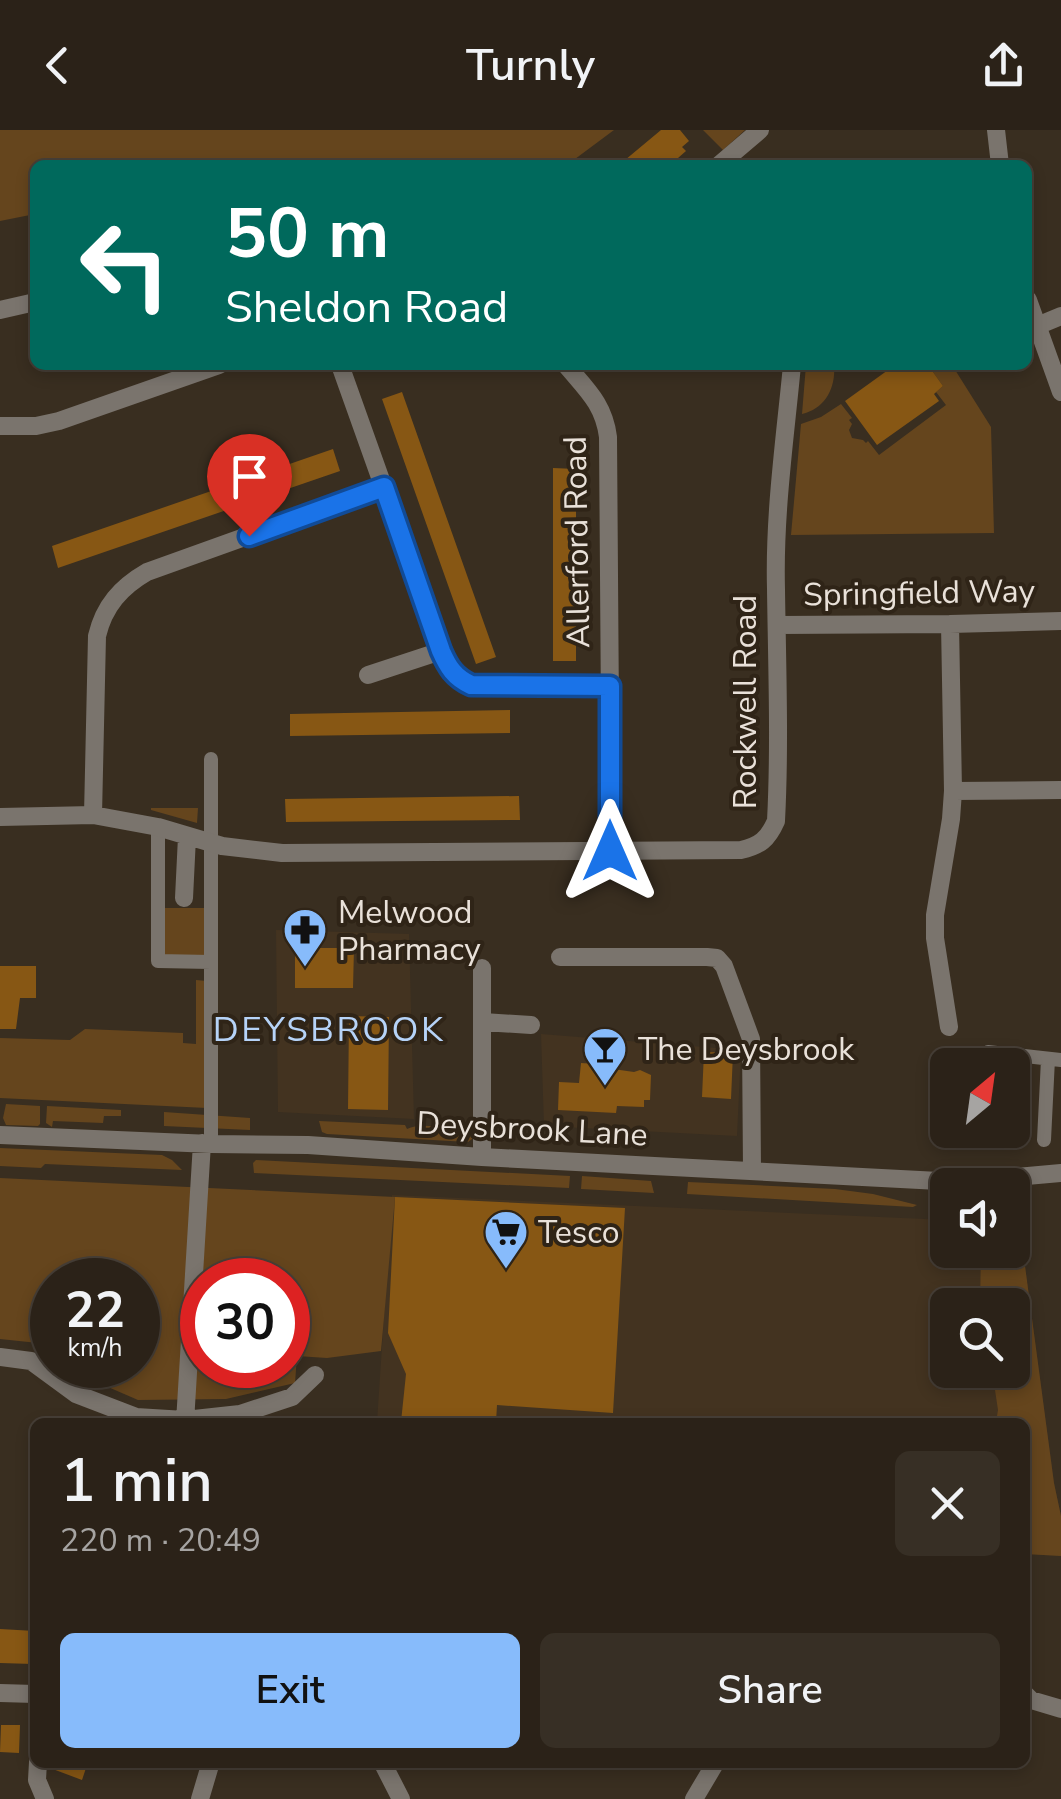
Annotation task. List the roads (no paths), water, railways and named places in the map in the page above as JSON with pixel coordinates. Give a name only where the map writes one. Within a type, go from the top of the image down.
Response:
[{"type":"street","points":[[725,160],[760,130]]},
{"type":"street","points":[[996,130],[999,160]]},
{"type":"street","points":[[0,310],[30,303]]},
{"type":"street","points":[[1032,312],[1061,392]]},
{"type":"street","points":[[1037,326],[1061,316]]},
{"type":"street","points":[[0,426],[36,426],[59,421],[205,370]]},
{"type":"street","points":[[342,370],[448,668],[471,685],[610,686]]},
{"type":"street","name":"Allerford Road","points":[[570,370],[596,400],[606,423],[610,851]]},
{"type":"street","name":"Rockwell Road","points":[[0,817],[94,815],[247,851],[282,853],[740,850],[764,842],[776,820],[778,508],[792,370]]},
{"type":"street","points":[[94,815],[97,636],[100,620],[120,592],[148,572],[384,487]]},
{"type":"street","name":"Springfield Way","points":[[778,625],[1061,621]]},
{"type":"street","points":[[949,1027],[935,915],[954,791],[950,624]]},
{"type":"street","points":[[368,674],[441,651]]},
{"type":"street","points":[[185,1418],[206,1143],[211,759]]},
{"type":"street","points":[[954,791],[1061,790]]},
{"type":"street","points":[[158,828],[158,962],[211,962]]},
{"type":"street","points":[[184,898],[187,837]]},
{"type":"street","points":[[560,958],[717,958],[724,966],[751,1039],[752,1170]]},
{"type":"street","points":[[482,968],[482,1157]]},
{"type":"street","points":[[482,1022],[531,1025]]},
{"type":"street","points":[[1044,1140],[1054,1059]]},
{"type":"street","name":"Deysbrook Lane","points":[[0,1135],[308,1145],[958,1182],[1061,1172]]},
{"type":"street","points":[[0,1357],[31,1361],[76,1394],[148,1418]]},
{"type":"street","points":[[209,1418],[240,1414],[292,1397],[316,1375]]},
{"type":"street","points":[[0,1693],[30,1694]]},
{"type":"street","points":[[1030,1700],[1061,1709]]},
{"type":"street","points":[[38,1768],[45,1799]]},
{"type":"street","points":[[200,1799],[208,1768]]},
{"type":"street","points":[[385,1768],[401,1799]]},
{"type":"street","points":[[694,1799],[712,1768]]},
{"type":"place","name":"Melwood Pharmacy","points":[[305,968]]},
{"type":"place","name":"The Deysbrook","points":[[605,1087]]},
{"type":"place","name":"Tesco","points":[[506,1270]]},
{"type":"district","name":"DEYSBROOK","points":[[329,1029]]}]
